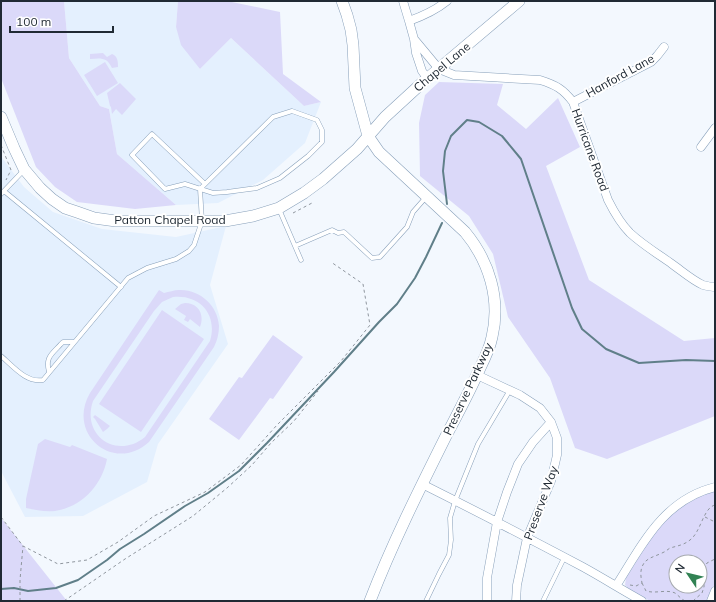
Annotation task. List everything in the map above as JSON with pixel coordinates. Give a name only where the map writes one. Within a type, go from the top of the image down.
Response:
[{"type":"street","points":[[342,1],[351,30],[355,88],[368,136]]},
{"type":"street","points":[[403,1],[414,39],[416,53],[422,71],[427,78]]},
{"type":"street","points":[[409,21],[426,14],[447,1]]},
{"type":"street","name":"Chapel Lane","points":[[368,136],[385,117],[427,78],[519,1]]},
{"type":"street","points":[[414,39],[439,69]]},
{"type":"street","name":"Hanford Lane","points":[[573,102],[651,62],[664,47]]},
{"type":"street","name":"Hurricane Road","points":[[439,69],[454,75],[540,80],[557,86],[567,94],[573,102],[608,200],[620,222],[638,240],[693,278],[703,284],[715,287]]},
{"type":"street","name":"Patton Chapel Road","points":[[1,117],[24,170],[52,199],[65,208],[94,218],[116,221],[224,221],[253,216],[279,208],[324,179],[357,149],[368,136]]},
{"type":"street","points":[[701,147],[715,128]]},
{"type":"street","name":"Preserve Parkway","points":[[368,136],[380,152],[474,242],[484,261],[490,279],[495,305],[492,336],[488,350],[422,484],[380,575],[370,601]]},
{"type":"street","name":"Preserve Way","points":[[477,375],[520,395],[540,408],[551,422],[557,438],[558,455],[551,481],[527,538],[517,585],[516,601]]},
{"type":"street","points":[[486,601],[487,578],[497,522],[518,464],[533,442],[551,422]]},
{"type":"street","points":[[422,484],[497,522],[642,601]]},
{"type":"street","points":[[616,586],[656,525],[666,514],[678,504],[692,496],[715,487]]},
{"type":"street","points":[[711,601],[715,591]]},
{"type":"lane","points":[[1,356],[25,377],[37,381],[43,380],[128,278],[147,268],[176,259],[189,251],[194,245],[202,221],[200,189],[273,117],[292,111],[316,120],[322,130],[322,142],[308,156],[280,178],[257,188],[213,193],[200,189],[185,184],[165,189],[132,156],[152,134],[205,184]]},
{"type":"lane","points":[[24,170],[2,192],[121,287]]},
{"type":"lane","points":[[295,246],[332,230],[338,233],[344,232],[372,258],[380,257],[407,227],[413,212],[427,196]]},
{"type":"lane","points":[[279,208],[301,260]]},
{"type":"lane","points":[[49,372],[47,360],[49,357],[63,342],[74,342]]},
{"type":"lane","points":[[426,601],[449,555],[451,540],[450,518],[455,501],[478,444],[510,390]]},
{"type":"lane","points":[[543,601],[564,558]]},
{"type":"path","points":[[1,145],[11,170],[5,182]]},
{"type":"path","points":[[293,213],[312,203]]},
{"type":"path","points":[[1,517],[23,546],[58,564],[87,560],[118,542],[154,516],[205,492],[241,465],[341,361],[370,325],[363,284],[331,262]]},
{"type":"path","points":[[64,601],[125,559],[193,516],[227,488],[252,465],[271,443],[294,421],[318,392],[314,388]]},
{"type":"path","points":[[705,516],[715,522]]},
{"type":"path","points":[[20,601],[23,546]]},
{"type":"path","points":[[693,601],[702,593],[704,587],[704,568],[715,559]]},
{"type":"path","points":[[642,583],[646,591],[668,591],[674,593],[685,601]]},
{"type":"shaded area","points":[[1,1],[64,1],[69,58],[100,106],[109,109],[117,154],[176,205],[135,209],[77,202],[55,187],[36,167],[1,78]]},
{"type":"shaded area","points":[[64,1],[178,1],[176,27],[200,69],[231,38],[304,106],[321,102],[305,143],[263,180],[218,203],[176,205],[117,154],[109,109],[100,106],[69,58]]},
{"type":"shaded area","points":[[178,1],[227,1],[280,12],[283,74],[321,102],[304,106],[231,38],[200,69],[181,45],[176,27]]},
{"type":"shaded area","points":[[103,53],[107,57],[112,54],[115,56],[118,61],[118,67],[112,68],[106,60],[103,59],[90,59],[90,54]]},
{"type":"shaded area","points":[[105,62],[118,83],[97,96],[84,75]]},
{"type":"shaded area","points":[[439,82],[503,84],[497,105],[526,129],[558,98],[580,147],[546,166],[589,280],[684,341],[715,338],[715,416],[607,459],[575,448],[550,378],[508,317],[493,254],[469,216],[420,176],[419,123],[425,95]]},
{"type":"shaded area","points":[[120,83],[136,99],[122,115],[116,109],[112,114],[107,93]]},
{"type":"shaded area","points":[[1,155],[24,187],[53,212],[102,229],[176,237],[226,226],[210,285],[228,344],[158,444],[147,482],[83,516],[25,517],[1,471]]},
{"type":"shaded area","points":[[159,290],[164,293],[179,290],[194,292],[206,300],[211,306],[218,319],[219,326],[215,345],[149,442],[135,451],[122,454],[109,451],[97,445],[89,435],[84,422],[84,408],[90,393]],"holes":[[[173,297],[191,299],[205,308],[211,323],[212,332],[210,341],[145,437],[134,443],[123,446],[113,445],[104,441],[97,434],[92,425],[91,414],[93,401],[154,311],[162,302]]]},
{"type":"shaded area","points":[[185,303],[194,305],[199,310],[202,318],[200,327],[190,319],[188,322],[184,320],[186,316],[175,309],[181,304]]},
{"type":"shaded area","points":[[162,310],[204,339],[141,432],[99,404]]},
{"type":"shaded area","points":[[273,335],[303,357],[273,399],[270,398],[239,440],[209,419],[239,377],[242,378]]},
{"type":"shaded area","points":[[95,415],[110,426],[103,432],[93,417]]},
{"type":"shaded area","points":[[45,439],[70,447],[72,445],[107,459],[101,478],[95,486],[82,500],[65,509],[44,511],[26,508],[26,499],[38,444]]},
{"type":"shaded area","points":[[715,490],[715,583],[707,601],[650,601],[631,591],[625,585],[626,578],[654,534],[671,515],[692,500]]},
{"type":"shaded area","points":[[1,516],[2,519],[67,601],[1,601]]},
{"type":"waterway","points":[[447,204],[443,171],[445,151],[451,136],[467,120],[479,122],[502,136],[521,159],[572,308],[582,329],[606,349],[639,363],[686,360],[715,361]]},
{"type":"waterway","points":[[1,589],[14,588],[28,591],[56,588],[78,580],[120,549],[185,506],[208,493],[239,471],[397,304],[415,278],[442,223]]}]
